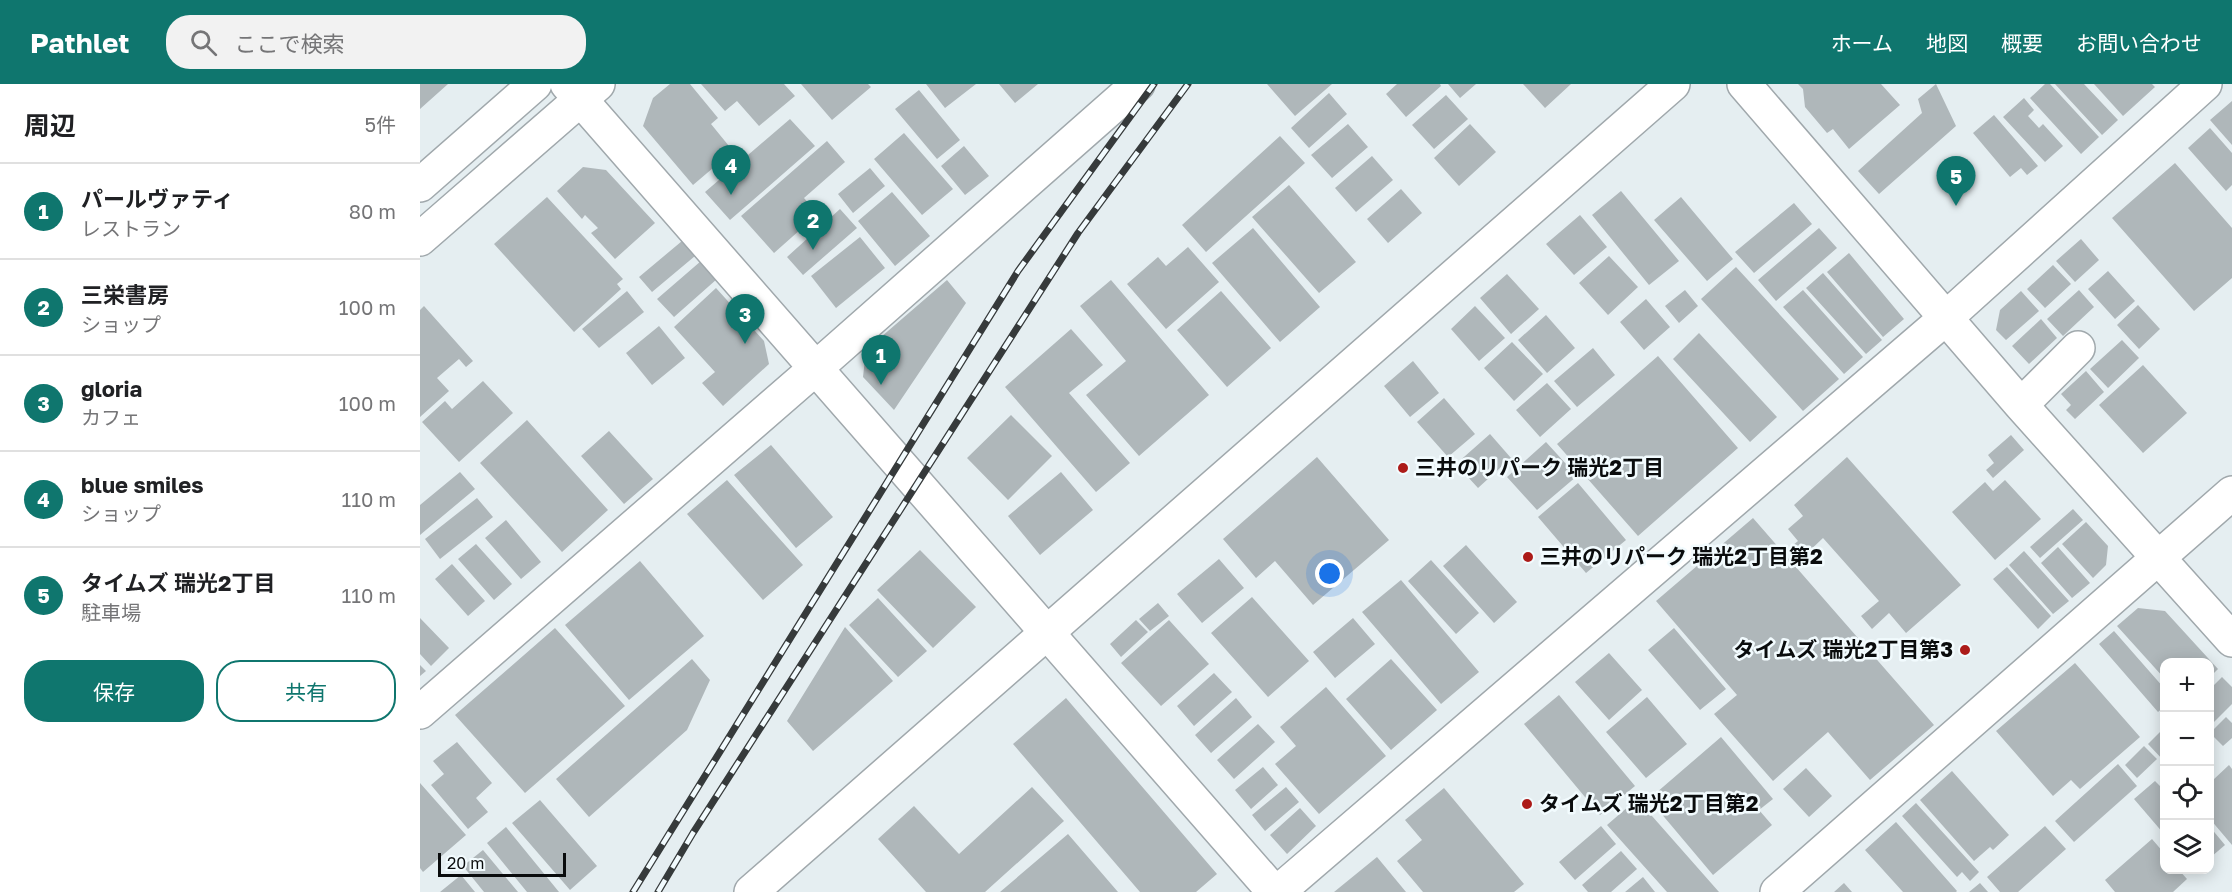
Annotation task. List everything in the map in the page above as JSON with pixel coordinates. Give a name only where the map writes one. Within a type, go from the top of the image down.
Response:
[{"type":"street","points":[[420,185],[535,84]]},
{"type":"street","points":[[420,712],[1138,84]]},
{"type":"street","points":[[751,892],[1673,84]]},
{"type":"street","points":[[1744,84],[2021,405],[2232,640]]},
{"type":"street","points":[[420,239],[582,89],[816,368],[1276,892],[1947,317],[2205,84]]},
{"type":"street","points":[[2021,405],[2078,348]]},
{"type":"street","points":[[1777,892],[2232,493]]},
{"type":"building","points":[[420,84],[448,84],[420,109]]},
{"type":"building","points":[[670,84],[690,84],[718,118],[711,124],[733,151],[693,185],[643,126],[653,98]]},
{"type":"building","points":[[701,84],[784,84],[795,96],[759,126],[737,101],[725,111]]},
{"type":"building","points":[[801,84],[868,84],[871,87],[832,120]]},
{"type":"building","points":[[926,84],[976,84],[945,108]]},
{"type":"building","points":[[999,84],[1038,84],[1015,103]]},
{"type":"building","points":[[1267,84],[1332,84],[1295,116]]},
{"type":"building","points":[[1397,84],[1440,84],[1441,86],[1406,117],[1386,94]]},
{"type":"building","points":[[1448,84],[1476,84],[1460,98]]},
{"type":"building","points":[[1523,84],[1571,84],[1545,108]]},
{"type":"building","points":[[1798,84],[1881,84],[1900,105],[1849,149],[1833,129],[1827,133],[1805,107],[1803,89]]},
{"type":"building","points":[[1936,84],[1956,126],[1879,194],[1858,171],[1922,113],[1918,99]]},
{"type":"building","points":[[2045,84],[2050,84],[2099,137],[2081,154],[2030,98]]},
{"type":"building","points":[[2055,84],[2084,84],[2118,120],[2102,135]]},
{"type":"building","points":[[2094,84],[2152,84],[2155,87],[2123,116]]},
{"type":"building","points":[[919,90],[960,140],[937,159],[895,109]]},
{"type":"building","points":[[1329,93],[1347,114],[1309,148],[1291,128]]},
{"type":"building","points":[[1446,95],[1468,119],[1434,149],[1412,125]]},
{"type":"building","points":[[2024,98],[2034,110],[2028,116],[2039,128],[2043,124],[2063,146],[2045,162],[2003,117]]},
{"type":"building","points":[[2232,101],[2232,145],[2210,120]]},
{"type":"building","points":[[1994,115],[2038,166],[2027,175],[2021,168],[2010,177],[1973,133]]},
{"type":"building","points":[[790,119],[815,146],[730,220],[705,192]]},
{"type":"building","points":[[1348,124],[1368,147],[1332,178],[1311,155]]},
{"type":"building","points":[[1470,124],[1496,152],[1459,186],[1434,158]]},
{"type":"building","points":[[2210,128],[2232,153],[2232,185],[2226,191],[2188,148]]},
{"type":"building","points":[[904,133],[953,189],[922,215],[874,159]]},
{"type":"building","points":[[1280,136],[1305,163],[1206,252],[1182,225]]},
{"type":"building","points":[[827,141],[845,162],[804,198],[818,214],[774,253],[741,216]]},
{"type":"building","points":[[964,146],[989,176],[965,195],[941,166]]},
{"type":"building","points":[[1372,156],[1393,180],[1356,212],[1335,188]]},
{"type":"building","points":[[2175,163],[2232,228],[2232,278],[2194,311],[2112,218]]},
{"type":"building","points":[[583,167],[606,170],[655,223],[615,259],[591,233],[598,228],[585,215],[582,219],[557,191]]},
{"type":"building","points":[[870,168],[885,186],[853,213],[838,194]]},
{"type":"building","points":[[1289,185],[1356,262],[1319,293],[1252,217]]},
{"type":"building","points":[[1401,189],[1422,213],[1388,243],[1367,219]]},
{"type":"building","points":[[1621,191],[1679,261],[1649,285],[1592,215]]},
{"type":"building","points":[[892,192],[930,236],[895,266],[858,221]]},
{"type":"building","points":[[547,197],[623,279],[617,284],[621,289],[574,332],[494,244]]},
{"type":"building","points":[[1681,197],[1733,259],[1707,281],[1654,220]]},
{"type":"building","points":[[1794,203],[1812,224],[1754,273],[1735,252]]},
{"type":"building","points":[[840,209],[857,228],[803,275],[787,257]]},
{"type":"building","points":[[1580,215],[1607,247],[1574,275],[1546,244]]},
{"type":"building","points":[[1253,228],[1320,307],[1280,342],[1212,263]]},
{"type":"building","points":[[1819,228],[1837,248],[1776,301],[1758,280]]},
{"type":"building","points":[[860,237],[885,268],[836,308],[811,276]]},
{"type":"building","points":[[2081,239],[2099,260],[2075,282],[2056,261]]},
{"type":"building","points":[[682,241],[695,256],[652,292],[639,277]]},
{"type":"building","points":[[1188,247],[1219,282],[1166,329],[1127,284],[1158,257],[1166,266]]},
{"type":"building","points":[[1849,253],[1904,319],[1883,337],[1827,272]]},
{"type":"building","points":[[1609,256],[1638,287],[1608,315],[1579,283]]},
{"type":"building","points":[[701,261],[717,279],[674,317],[657,299]]},
{"type":"building","points":[[2053,265],[2071,284],[2045,308],[2027,289]]},
{"type":"building","points":[[1736,267],[1839,379],[1803,411],[1701,299]]},
{"type":"building","points":[[2108,271],[2135,301],[2115,319],[2088,289]]},
{"type":"building","points":[[1823,273],[1882,340],[1866,354],[1806,288]]},
{"type":"building","points":[[1507,274],[1539,309],[1511,334],[1480,298]]},
{"type":"building","points":[[947,280],[966,303],[894,410],[863,377],[866,350]]},
{"type":"building","points":[[1111,280],[1209,395],[1139,456],[1086,395],[1126,361],[1080,306]]},
{"type":"building","points":[[716,288],[764,341],[769,364],[723,406],[702,383],[715,372],[674,327]]},
{"type":"building","points":[[1685,290],[1698,306],[1679,323],[1665,306]]},
{"type":"building","points":[[1803,290],[1863,357],[1844,374],[1783,307]]},
{"type":"building","points":[[2079,290],[2094,307],[2063,336],[2047,319]]},
{"type":"building","points":[[627,291],[644,312],[599,348],[582,329]]},
{"type":"building","points":[[1221,291],[1271,348],[1227,387],[1177,330]]},
{"type":"building","points":[[2021,291],[2039,311],[2006,340],[1996,330],[2000,310]]},
{"type":"building","points":[[1646,299],[1670,327],[1644,350],[1620,322]]},
{"type":"building","points":[[2138,305],[2160,329],[2139,349],[2117,325]]},
{"type":"building","points":[[424,306],[473,361],[466,367],[459,359],[437,378],[449,391],[420,417],[420,310]]},
{"type":"building","points":[[1475,306],[1505,338],[1479,361],[1451,329]]},
{"type":"building","points":[[1546,315],[1575,348],[1547,373],[1518,340]]},
{"type":"building","points":[[2041,319],[2057,338],[2029,364],[2012,346]]},
{"type":"building","points":[[659,326],[685,358],[652,385],[626,353]]},
{"type":"building","points":[[1071,329],[1103,365],[1069,393],[1130,463],[1096,492],[1005,387]]},
{"type":"building","points":[[1699,333],[1777,417],[1750,442],[1673,359]]},
{"type":"building","points":[[2122,340],[2139,358],[2108,388],[2090,369]]},
{"type":"building","points":[[1512,342],[1543,374],[1514,401],[1484,368]]},
{"type":"building","points":[[1593,348],[1615,375],[1577,407],[1554,381]]},
{"type":"building","points":[[1658,356],[1738,448],[1638,536],[1557,444]]},
{"type":"building","points":[[1413,361],[1439,393],[1410,417],[1384,386]]},
{"type":"building","points":[[2143,365],[2187,413],[2143,453],[2099,405]]},
{"type":"building","points":[[2086,371],[2104,392],[2075,419],[2066,410],[2071,405],[2061,394]]},
{"type":"building","points":[[483,381],[513,413],[459,462],[422,422],[445,401],[452,409]]},
{"type":"building","points":[[1547,383],[1571,409],[1540,437],[1516,410]]},
{"type":"building","points":[[1444,398],[1475,434],[1448,457],[1417,422]]},
{"type":"building","points":[[1011,415],[1052,456],[1008,500],[967,458]]},
{"type":"building","points":[[527,420],[608,510],[562,552],[480,463]]},
{"type":"building","points":[[609,431],[653,479],[624,504],[581,456]]},
{"type":"building","points":[[1490,434],[1511,458],[1478,488],[1456,464]]},
{"type":"building","points":[[2011,435],[2024,450],[1993,478],[1986,470],[1994,463],[1988,455]]},
{"type":"building","points":[[1546,442],[1577,476],[1537,510],[1507,477]]},
{"type":"building","points":[[771,445],[833,517],[796,548],[734,475]]},
{"type":"building","points":[[1317,457],[1389,540],[1313,605],[1275,561],[1256,578],[1223,539]]},
{"type":"building","points":[[1847,457],[1961,585],[1906,633],[1889,613],[1872,629],[1861,616],[1879,601],[1823,538],[1802,558],[1792,546],[1798,541],[1788,529],[1803,516],[1794,505]]},
{"type":"building","points":[[460,472],[475,489],[420,535],[420,505]]},
{"type":"building","points":[[1061,472],[1093,510],[1040,555],[1008,516]]},
{"type":"building","points":[[727,480],[803,565],[763,600],[687,514]]},
{"type":"building","points":[[2005,480],[2041,519],[1995,560],[1952,512],[1985,482],[1993,491]]},
{"type":"building","points":[[1578,483],[1626,540],[1586,573],[1538,517]]},
{"type":"building","points":[[477,498],[493,517],[440,559],[425,539]]},
{"type":"building","points":[[2073,509],[2083,520],[2040,558],[2030,547]]},
{"type":"building","points":[[1753,518],[1934,725],[1870,780],[1828,732],[1773,781],[1714,714],[1737,695],[1656,601]]},
{"type":"building","points":[[506,520],[541,562],[521,579],[485,538]]},
{"type":"building","points":[[2086,522],[2108,546],[2106,565],[2093,578],[2062,544]]},
{"type":"building","points":[[476,544],[512,584],[494,600],[458,559]]},
{"type":"building","points":[[1466,545],[1517,602],[1494,623],[1443,566]]},
{"type":"building","points":[[2058,547],[2090,583],[2072,598],[2041,563]]},
{"type":"building","points":[[920,550],[976,607],[933,648],[877,590]]},
{"type":"building","points":[[2024,551],[2069,601],[2053,614],[2009,565]]},
{"type":"building","points":[[1219,559],[1244,588],[1202,623],[1177,594]]},
{"type":"building","points":[[1431,560],[1479,613],[1456,634],[1408,581]]},
{"type":"building","points":[[640,561],[704,636],[629,700],[565,625]]},
{"type":"building","points":[[452,564],[485,601],[468,616],[435,579]]},
{"type":"building","points":[[2007,567],[2051,616],[2038,629],[1993,579]]},
{"type":"building","points":[[1401,580],[1479,672],[1441,704],[1362,612]]},
{"type":"building","points":[[1252,597],[1309,661],[1268,697],[1211,633]]},
{"type":"building","points":[[878,598],[927,651],[898,677],[849,625]]},
{"type":"building","points":[[1158,603],[1169,616],[1150,631],[1139,619]]},
{"type":"building","points":[[2138,608],[2165,611],[2208,658],[2160,658],[2160,674],[2117,626]]},
{"type":"building","points":[[420,618],[449,648],[431,666],[420,654]]},
{"type":"building","points":[[1353,618],[1375,644],[1335,678],[1313,652]]},
{"type":"building","points":[[1136,620],[1148,632],[1121,657],[1110,644]]},
{"type":"building","points":[[1169,620],[1209,664],[1161,706],[1121,663]]},
{"type":"building","points":[[845,627],[893,681],[813,751],[787,721]]},
{"type":"building","points":[[555,628],[625,706],[525,793],[455,715]]},
{"type":"building","points":[[1674,628],[1726,689],[1700,710],[1648,650]]},
{"type":"building","points":[[2114,631],[2160,683],[2160,710],[2158,712],[2099,644]]},
{"type":"building","points":[[1609,653],[1642,690],[1609,720],[1575,682]]},
{"type":"building","points":[[692,659],[710,680],[687,730],[589,817],[556,779]]},
{"type":"building","points":[[1391,659],[1437,710],[1391,750],[1346,699]]},
{"type":"building","points":[[2075,663],[2140,737],[2080,789],[2071,780],[2053,796],[1996,731]]},
{"type":"building","points":[[420,665],[426,671],[420,676]]},
{"type":"building","points":[[1214,673],[1232,692],[1194,726],[1177,706]]},
{"type":"building","points":[[2222,677],[2232,687],[2232,704],[2214,722],[2214,712],[2214,685]]},
{"type":"building","points":[[1326,687],[1386,756],[1319,814],[1275,764],[1296,746],[1280,727]]},
{"type":"building","points":[[1559,695],[1635,786],[1600,815],[1524,724]]},
{"type":"building","points":[[1647,697],[1687,744],[1646,778],[1606,732]]},
{"type":"building","points":[[1066,698],[1217,874],[1196,892],[1140,892],[1013,744]]},
{"type":"building","points":[[1236,698],[1252,717],[1211,753],[1195,735]]},
{"type":"building","points":[[2226,717],[2232,723],[2232,738],[2223,746],[2214,737],[2214,729]]},
{"type":"building","points":[[1258,724],[1275,742],[1234,779],[1217,760]]},
{"type":"building","points":[[2160,732],[2160,757],[2148,744]]},
{"type":"building","points":[[1721,737],[1773,799],[1759,810],[1772,825],[1713,875],[1649,799]]},
{"type":"building","points":[[457,742],[492,783],[476,798],[488,812],[468,829],[431,785],[444,774],[433,761]]},
{"type":"building","points":[[2144,746],[2157,759],[2137,778],[2125,765]]},
{"type":"building","points":[[2118,764],[2137,786],[2074,842],[2055,821]]},
{"type":"building","points":[[2229,765],[2232,769],[2232,845],[2214,824],[2214,779]]},
{"type":"building","points":[[1263,767],[1278,785],[1251,809],[1235,790]]},
{"type":"building","points":[[1806,768],[1832,796],[1809,817],[1783,789]]},
{"type":"building","points":[[1952,771],[2009,835],[1993,850],[1990,847],[1974,861],[1920,800]]},
{"type":"building","points":[[2155,781],[2160,786],[2160,829],[2134,799]]},
{"type":"building","points":[[420,783],[466,835],[423,872],[420,868]]},
{"type":"building","points":[[1032,787],[1064,821],[985,892],[926,892],[878,839],[914,806],[959,854]]},
{"type":"building","points":[[1286,787],[1299,802],[1265,831],[1252,815]]},
{"type":"building","points":[[1444,788],[1524,884],[1514,892],[1423,892],[1397,861],[1422,840],[1405,820]]},
{"type":"building","points":[[1637,799],[1719,892],[1667,892],[1607,825]]},
{"type":"building","points":[[540,800],[597,866],[570,890],[512,823]]},
{"type":"building","points":[[1916,803],[1979,872],[1970,881],[1962,872],[1957,877],[1902,816]]},
{"type":"building","points":[[1300,808],[1316,826],[1287,854],[1270,835]]},
{"type":"building","points":[[1896,822],[1956,892],[1903,892],[1865,850]]},
{"type":"building","points":[[1601,826],[1616,844],[1575,880],[1559,862]]},
{"type":"building","points":[[2045,826],[2066,849],[2018,892],[2000,892],[1987,877]]},
{"type":"building","points":[[506,827],[559,892],[527,892],[487,843]]},
{"type":"building","points":[[2214,832],[2225,845],[2214,854]]},
{"type":"building","points":[[1068,834],[1118,892],[1000,892]]},
{"type":"building","points":[[2152,839],[2160,848],[2160,874],[2183,874],[2187,879],[2173,892],[2115,892],[2105,880]]},
{"type":"building","points":[[483,850],[518,892],[484,892],[463,866]]},
{"type":"building","points":[[1621,851],[1637,869],[1611,892],[1588,892],[1582,885]]},
{"type":"building","points":[[1377,857],[1406,892],[1334,892]]},
{"type":"building","points":[[461,875],[475,892],[440,892]]},
{"type":"building","points":[[1643,877],[1655,892],[1625,892]]},
{"type":"building","points":[[1844,883],[1852,892],[1834,892]]},
{"type":"building","points":[[1980,883],[1988,892],[1969,892]]},
{"type":"railway","points":[[633,892],[1018,271],[1154,84]]},
{"type":"railway","points":[[658,892],[693,833],[1078,233],[1188,84]]},
{"type":"place","name":"blue smiles","points":[[731,195]]},
{"type":"place","name":"タイムズ 瑞光2丁目","points":[[1956,206]]},
{"type":"place","name":"三栄書房","points":[[813,250]]},
{"type":"place","name":"gloria","points":[[745,344]]},
{"type":"place","name":"パールヴァティ","points":[[881,385]]},
{"type":"place","name":"三井のリパーク 瑞光2丁目","points":[[1403,468]]},
{"type":"place","name":"三井のリパーク 瑞光2丁目第2","points":[[1528,557]]},
{"type":"place","name":"タイムズ 瑞光2丁目第3","points":[[1965,650]]},
{"type":"place","name":"タイムズ 瑞光2丁目第2","points":[[1527,804]]}]
